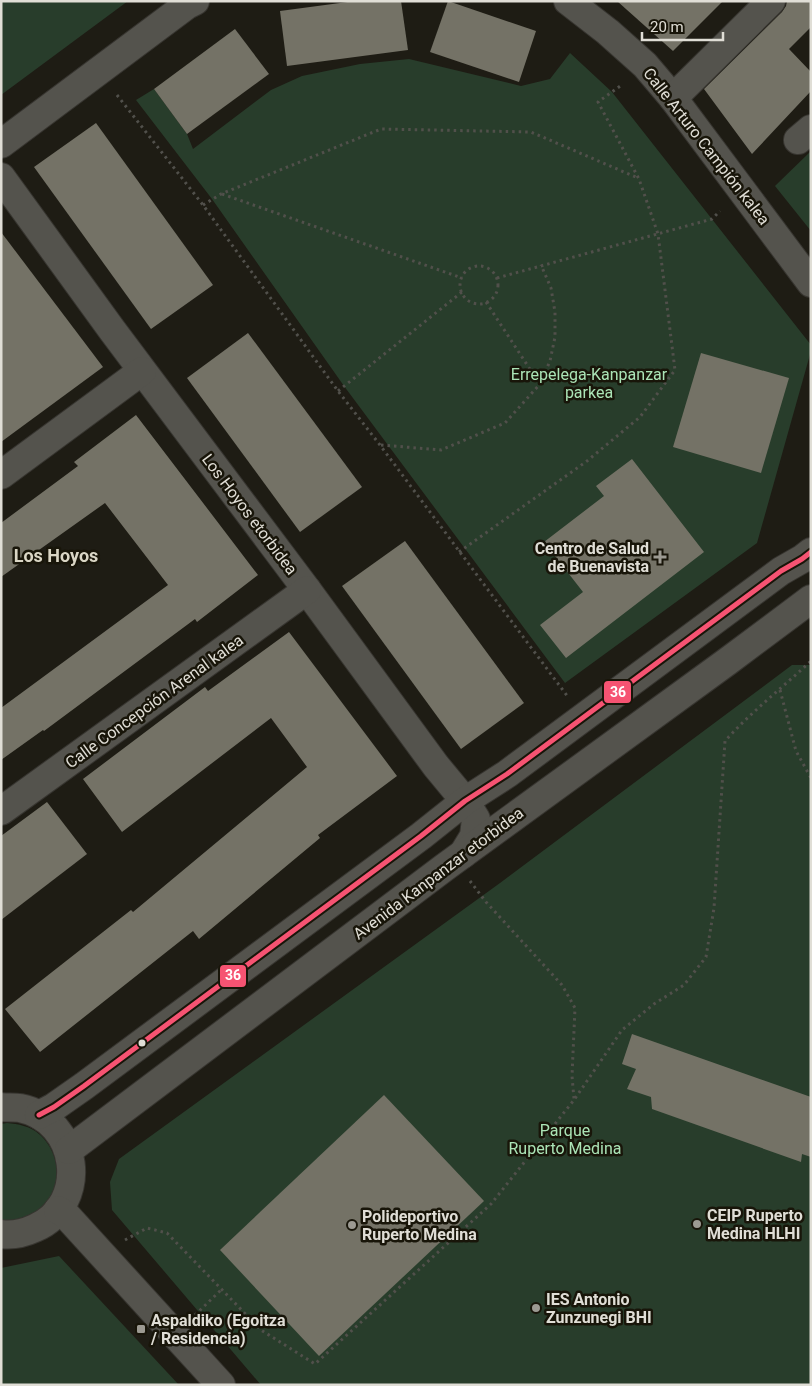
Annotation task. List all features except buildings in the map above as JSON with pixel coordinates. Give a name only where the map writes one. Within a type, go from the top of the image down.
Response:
[{"type":"street","points":[[1,144],[195,1]]},
{"type":"street","name":"Calle Arturo Campión kalea","points":[[568,1],[645,64],[673,98],[811,283]]},
{"type":"street","points":[[673,98],[771,1]]},
{"type":"street","name":"Los Hoyos etorbidea","points":[[1,177],[142,371],[307,590],[436,766],[465,801],[476,819],[474,836],[465,867]]},
{"type":"street","points":[[1,475],[142,371]]},
{"type":"street","points":[[807,555],[783,581],[791,590],[810,600]]},
{"type":"street","points":[[40,1115],[84,1086],[421,836],[465,801],[507,774],[781,571],[807,555]]},
{"type":"street","name":"Calle Concepción Arenal kalea","points":[[1,811],[307,590]]},
{"type":"street","name":"Avenida Kanpanzar etorbidea","points":[[68,1150],[465,867],[728,661],[810,600]]},
{"type":"street","points":[[1,1107],[20,1108],[40,1115],[52,1124],[62,1136],[68,1150],[72,1171],[68,1192],[58,1210],[43,1224],[25,1233],[1,1234]]},
{"type":"street","points":[[58,1210],[66,1215],[221,1385]]},
{"type":"path","points":[[459,552],[587,461],[640,416],[675,370],[658,234],[639,179],[598,102],[624,84]]},
{"type":"path","points":[[117,95],[203,205],[338,391],[570,700]]},
{"type":"path","points":[[203,205],[222,194],[381,129],[531,132],[639,179]]},
{"type":"path","points":[[222,194],[462,278]]},
{"type":"path","points":[[497,278],[712,219],[720,211]]},
{"type":"path","points":[[380,445],[441,450],[505,423],[540,384],[550,361],[555,337],[555,312],[551,288],[541,265]]},
{"type":"path","points":[[480,266],[487,268],[497,278],[497,292],[493,298],[486,302],[472,302],[462,292],[462,278],[466,271],[472,267],[480,266]]},
{"type":"path","points":[[338,391],[462,292]]},
{"type":"path","points":[[486,302],[540,384]]},
{"type":"path","points":[[124,1240],[147,1228],[167,1233],[261,1330],[315,1364],[491,1204],[574,1100],[622,1030],[654,1004],[684,984],[706,956],[714,908],[725,741],[743,721],[811,661]]},
{"type":"path","points":[[780,690],[796,751],[811,778]]},
{"type":"path","points":[[465,867],[486,902],[562,986],[575,1008],[572,1076],[574,1100]]},
{"type":"path","points":[[191,1318],[222,1289]]},
{"type":"green space","points":[[1,1],[128,1],[1,95]]},
{"type":"green space","name":"Errepelega-Kanpanzar parkea","points":[[570,53],[612,92],[811,345],[811,351],[757,543],[565,683],[344,386],[212,199],[136,100],[154,89],[187,134],[193,149],[271,90],[302,76],[360,64],[409,59],[521,86],[550,79]]},
{"type":"green space","points":[[811,151],[811,231],[775,186]]},
{"type":"green space","name":"Parque Ruperto Medina","points":[[792,665],[811,665],[811,1385],[261,1385],[112,1210],[110,1182],[119,1159],[500,883]]},
{"type":"green space","points":[[7,1123],[28,1127],[39,1134],[49,1145],[55,1158],[57,1172],[51,1198],[43,1208],[31,1216],[15,1221],[1,1221],[1,1124]]},
{"type":"green space","points":[[59,1256],[179,1385],[1,1385],[1,1268]]},
{"type":"transit line","name":"36","points":[[39,1115],[84,1086],[421,836],[465,801],[507,774],[781,571],[811,552]]},
{"type":"place","name":"Centro de Salud de Buenavista","points":[[660,557]]},
{"type":"place","name":"CEIP Ruperto Medina HLHI","points":[[697,1224]]},
{"type":"place","name":"Polideportivo Ruperto Medina","points":[[352,1225]]},
{"type":"place","name":"IES Antonio Zunzunegi BHI","points":[[536,1308]]},
{"type":"place","name":"Aspaldiko (Egoitza / Residencia)","points":[[141,1329]]},
{"type":"district","name":"Los Hoyos","points":[[56,556]]}]
